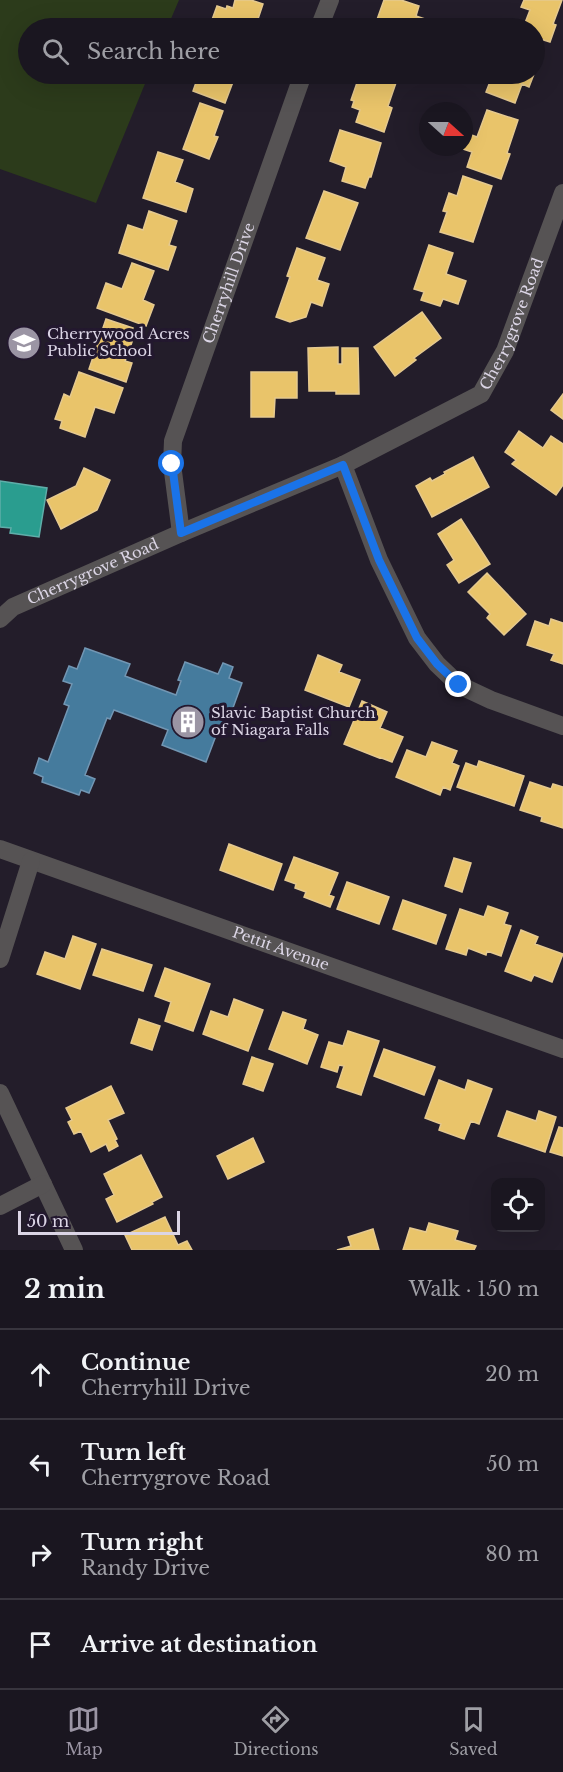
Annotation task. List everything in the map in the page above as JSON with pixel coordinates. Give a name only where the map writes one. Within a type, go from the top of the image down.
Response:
[{"type":"street","points":[[324,18],[330,0]]},
{"type":"street","name":"Cherryhill Drive","points":[[181,533],[172,464],[173,441],[299,84]]},
{"type":"street","name":"Cherrygrove Road","points":[[0,619],[13,607],[343,465],[481,394],[505,351],[563,193]]},
{"type":"street","points":[[343,465],[379,560],[417,638],[437,664],[459,685],[491,700],[563,726]]},
{"type":"street","name":"Pettit Avenue","points":[[0,849],[563,1049]]},
{"type":"street","points":[[0,959],[31,861]]},
{"type":"street","points":[[0,1093],[74,1250]]},
{"type":"street","points":[[0,1206],[43,1184]]},
{"type":"green space","points":[[0,0],[179,0],[171,18],[18,18],[18,84],[145,84],[96,203],[0,169]]},
{"type":"building: Homes","points":[[235,0],[251,0],[263,4],[258,18],[213,18],[217,6],[226,9],[227,6],[233,8]]},
{"type":"building: Homes","points":[[384,0],[401,0],[419,6],[416,16],[422,18],[378,18]]},
{"type":"building: Homes","points":[[524,0],[562,0],[553,24],[556,25],[550,42],[545,40],[545,18],[527,18],[530,10],[521,7]]},
{"type":"building: Homes","points":[[195,84],[232,84],[225,103],[193,91]]},
{"type":"building: Homes","points":[[357,84],[396,84],[388,106],[392,108],[384,132],[356,122],[360,110],[352,107],[354,101],[351,100]]},
{"type":"building: Homes","points":[[489,84],[522,84],[515,103],[486,92]]},
{"type":"building: Homes","points":[[200,103],[223,111],[214,136],[218,137],[209,159],[183,149]]},
{"type":"building: Homes","points":[[487,110],[518,120],[501,179],[467,167],[471,156],[473,156],[473,136],[477,137]]},
{"type":"building: Homes","points":[[340,130],[381,143],[371,177],[365,188],[342,181],[346,167],[330,161]]},
{"type":"building: Homes","points":[[158,152],[183,160],[175,182],[193,189],[186,212],[143,198]]},
{"type":"building: Homes","points":[[463,176],[492,186],[473,242],[440,232],[447,212],[443,211],[449,193],[457,196]]},
{"type":"building: Homes","points":[[324,191],[358,203],[340,250],[306,238]]},
{"type":"building: Homes","points":[[149,211],[177,221],[169,245],[176,247],[168,270],[119,253],[128,225],[143,230]]},
{"type":"building: Homes","points":[[429,245],[453,253],[446,274],[466,281],[458,304],[443,299],[440,306],[421,300],[424,292],[414,289]]},
{"type":"building: Homes","points":[[297,248],[325,258],[317,280],[329,284],[322,306],[311,302],[306,317],[290,322],[276,317]]},
{"type":"building: Homes","points":[[132,263],[154,271],[143,300],[154,305],[146,326],[97,308],[106,283],[122,289]]},
{"type":"building: Homes","points":[[422,312],[441,338],[395,376],[374,347]]},
{"type":"building: Homes","points":[[106,319],[133,328],[128,341],[132,342],[125,361],[132,363],[126,382],[89,369]]},
{"type":"building: Homes","points":[[338,347],[338,364],[342,364],[342,348],[358,348],[359,394],[309,391],[308,348]]},
{"type":"building: Homes","points":[[79,372],[123,388],[114,413],[95,407],[85,437],[60,428],[62,421],[55,419],[64,394],[70,397]]},
{"type":"building: Homes","points":[[251,372],[297,372],[297,398],[275,398],[274,417],[251,417]]},
{"type":"building: Homes","points":[[563,394],[563,419],[551,410]]},
{"type":"building: Homes","points":[[519,431],[543,448],[551,436],[563,444],[563,485],[556,495],[512,464],[516,460],[505,452]]},
{"type":"building: Homes","points":[[473,457],[489,487],[432,517],[416,486],[430,478],[432,481]]},
{"type":"building: Homes","points":[[84,468],[110,480],[97,510],[61,529],[47,500],[76,486]]},
{"type":"building: Homes","points":[[461,519],[490,564],[459,583],[447,565],[454,560],[438,534]]},
{"type":"building: Homes","points":[[487,573],[526,614],[504,635],[487,618],[490,614],[468,592]]},
{"type":"building: Homes","points":[[551,619],[563,623],[563,664],[551,660],[554,654],[527,645],[535,621],[549,626]]},
{"type":"building: Homes","points":[[318,655],[342,665],[339,672],[360,680],[349,707],[305,690]]},
{"type":"building: Homes","points":[[362,701],[387,712],[380,728],[403,737],[392,762],[344,744]]},
{"type":"building: Homes","points":[[432,742],[457,751],[452,763],[459,766],[450,790],[443,787],[440,795],[396,777],[407,750],[426,757]]},
{"type":"building: Homes","points":[[479,761],[524,776],[514,806],[457,787],[466,763],[477,767]]},
{"type":"building: Homes","points":[[530,782],[551,789],[553,784],[563,787],[563,828],[541,821],[542,817],[520,810]]},
{"type":"building: Homes","points":[[229,844],[282,864],[273,890],[220,870]]},
{"type":"building: Homes","points":[[294,857],[338,873],[329,895],[334,897],[330,907],[304,897],[306,892],[295,888],[296,884],[285,880]]},
{"type":"building: Homes","points":[[454,858],[471,863],[462,892],[445,886]]},
{"type":"building: Homes","points":[[347,882],[389,897],[379,924],[337,909]]},
{"type":"building: Homes","points":[[403,900],[446,915],[436,944],[393,929]]},
{"type":"building: Homes","points":[[488,906],[508,913],[504,924],[511,926],[501,956],[487,951],[486,955],[468,948],[466,955],[446,949],[460,909],[484,917]]},
{"type":"building: Homes","points":[[521,930],[538,937],[535,944],[563,954],[552,982],[534,975],[531,981],[505,971]]},
{"type":"building: Homes","points":[[73,936],[96,944],[80,989],[37,974],[45,952],[65,959]]},
{"type":"building: Homes","points":[[102,949],[152,965],[143,991],[93,975]]},
{"type":"building: Homes","points":[[165,968],[210,984],[193,1031],[165,1021],[171,1002],[155,996]]},
{"type":"building: Homes","points":[[234,999],[263,1010],[248,1051],[203,1034],[211,1011],[228,1017]]},
{"type":"building: Homes","points":[[283,1012],[306,1020],[303,1029],[318,1035],[307,1064],[269,1049]]},
{"type":"building: Homes","points":[[139,1019],[160,1026],[152,1050],[131,1043]]},
{"type":"building: Homes","points":[[348,1031],[379,1041],[361,1095],[337,1087],[344,1066],[339,1065],[337,1072],[321,1067],[329,1042],[343,1046]]},
{"type":"building: Homes","points":[[384,1049],[435,1067],[424,1095],[374,1076]]},
{"type":"building: Homes","points":[[252,1057],[273,1064],[263,1091],[243,1084]]},
{"type":"building: Homes","points":[[439,1080],[465,1090],[468,1080],[492,1089],[479,1124],[471,1121],[464,1139],[439,1130],[441,1124],[425,1118]]},
{"type":"building: Homes","points":[[111,1086],[124,1113],[108,1120],[118,1146],[109,1151],[106,1144],[91,1152],[81,1131],[74,1134],[68,1122],[72,1120],[66,1108]]},
{"type":"building: Homes","points":[[507,1111],[536,1121],[539,1111],[556,1117],[545,1152],[498,1136]]},
{"type":"building: Homes","points":[[559,1127],[563,1128],[563,1156],[550,1152]]},
{"type":"building: Homes","points":[[253,1138],[264,1162],[228,1179],[217,1156]]},
{"type":"building: Homes","points":[[141,1155],[162,1197],[117,1222],[106,1199],[114,1195],[104,1174]]},
{"type":"building: Homes","points":[[165,1217],[178,1245],[187,1241],[192,1250],[132,1250],[125,1235]]},
{"type":"building: Homes","points":[[429,1223],[458,1231],[455,1240],[476,1246],[474,1250],[403,1250],[410,1228],[426,1232]]},
{"type":"building: Homes","points":[[373,1229],[379,1250],[337,1250],[351,1246],[348,1237]]},
{"type":"building: Schools","points":[[0,481],[47,488],[39,537],[10,533],[11,528],[0,527]]},
{"type":"building: Public","name":"Slavic Baptist Church of Niagara Falls","points":[[85,648],[130,664],[125,676],[176,695],[181,681],[178,680],[185,662],[218,674],[223,663],[233,667],[229,678],[242,683],[226,727],[220,725],[206,762],[162,745],[168,730],[114,710],[110,719],[107,718],[85,775],[95,779],[89,793],[81,790],[79,795],[42,782],[43,777],[34,773],[39,758],[48,762],[69,706],[64,704],[72,684],[63,681],[69,666],[77,669]]},
{"type":"place","name":"Cherrywood Acres Public School","points":[[24,343]]},
{"type":"place","name":"Slavic Baptist Church of Niagara Falls","points":[[188,722]]},
{"type":"route","points":[[172,464],[181,533],[343,465],[379,560],[417,638],[437,664],[459,685]]}]
